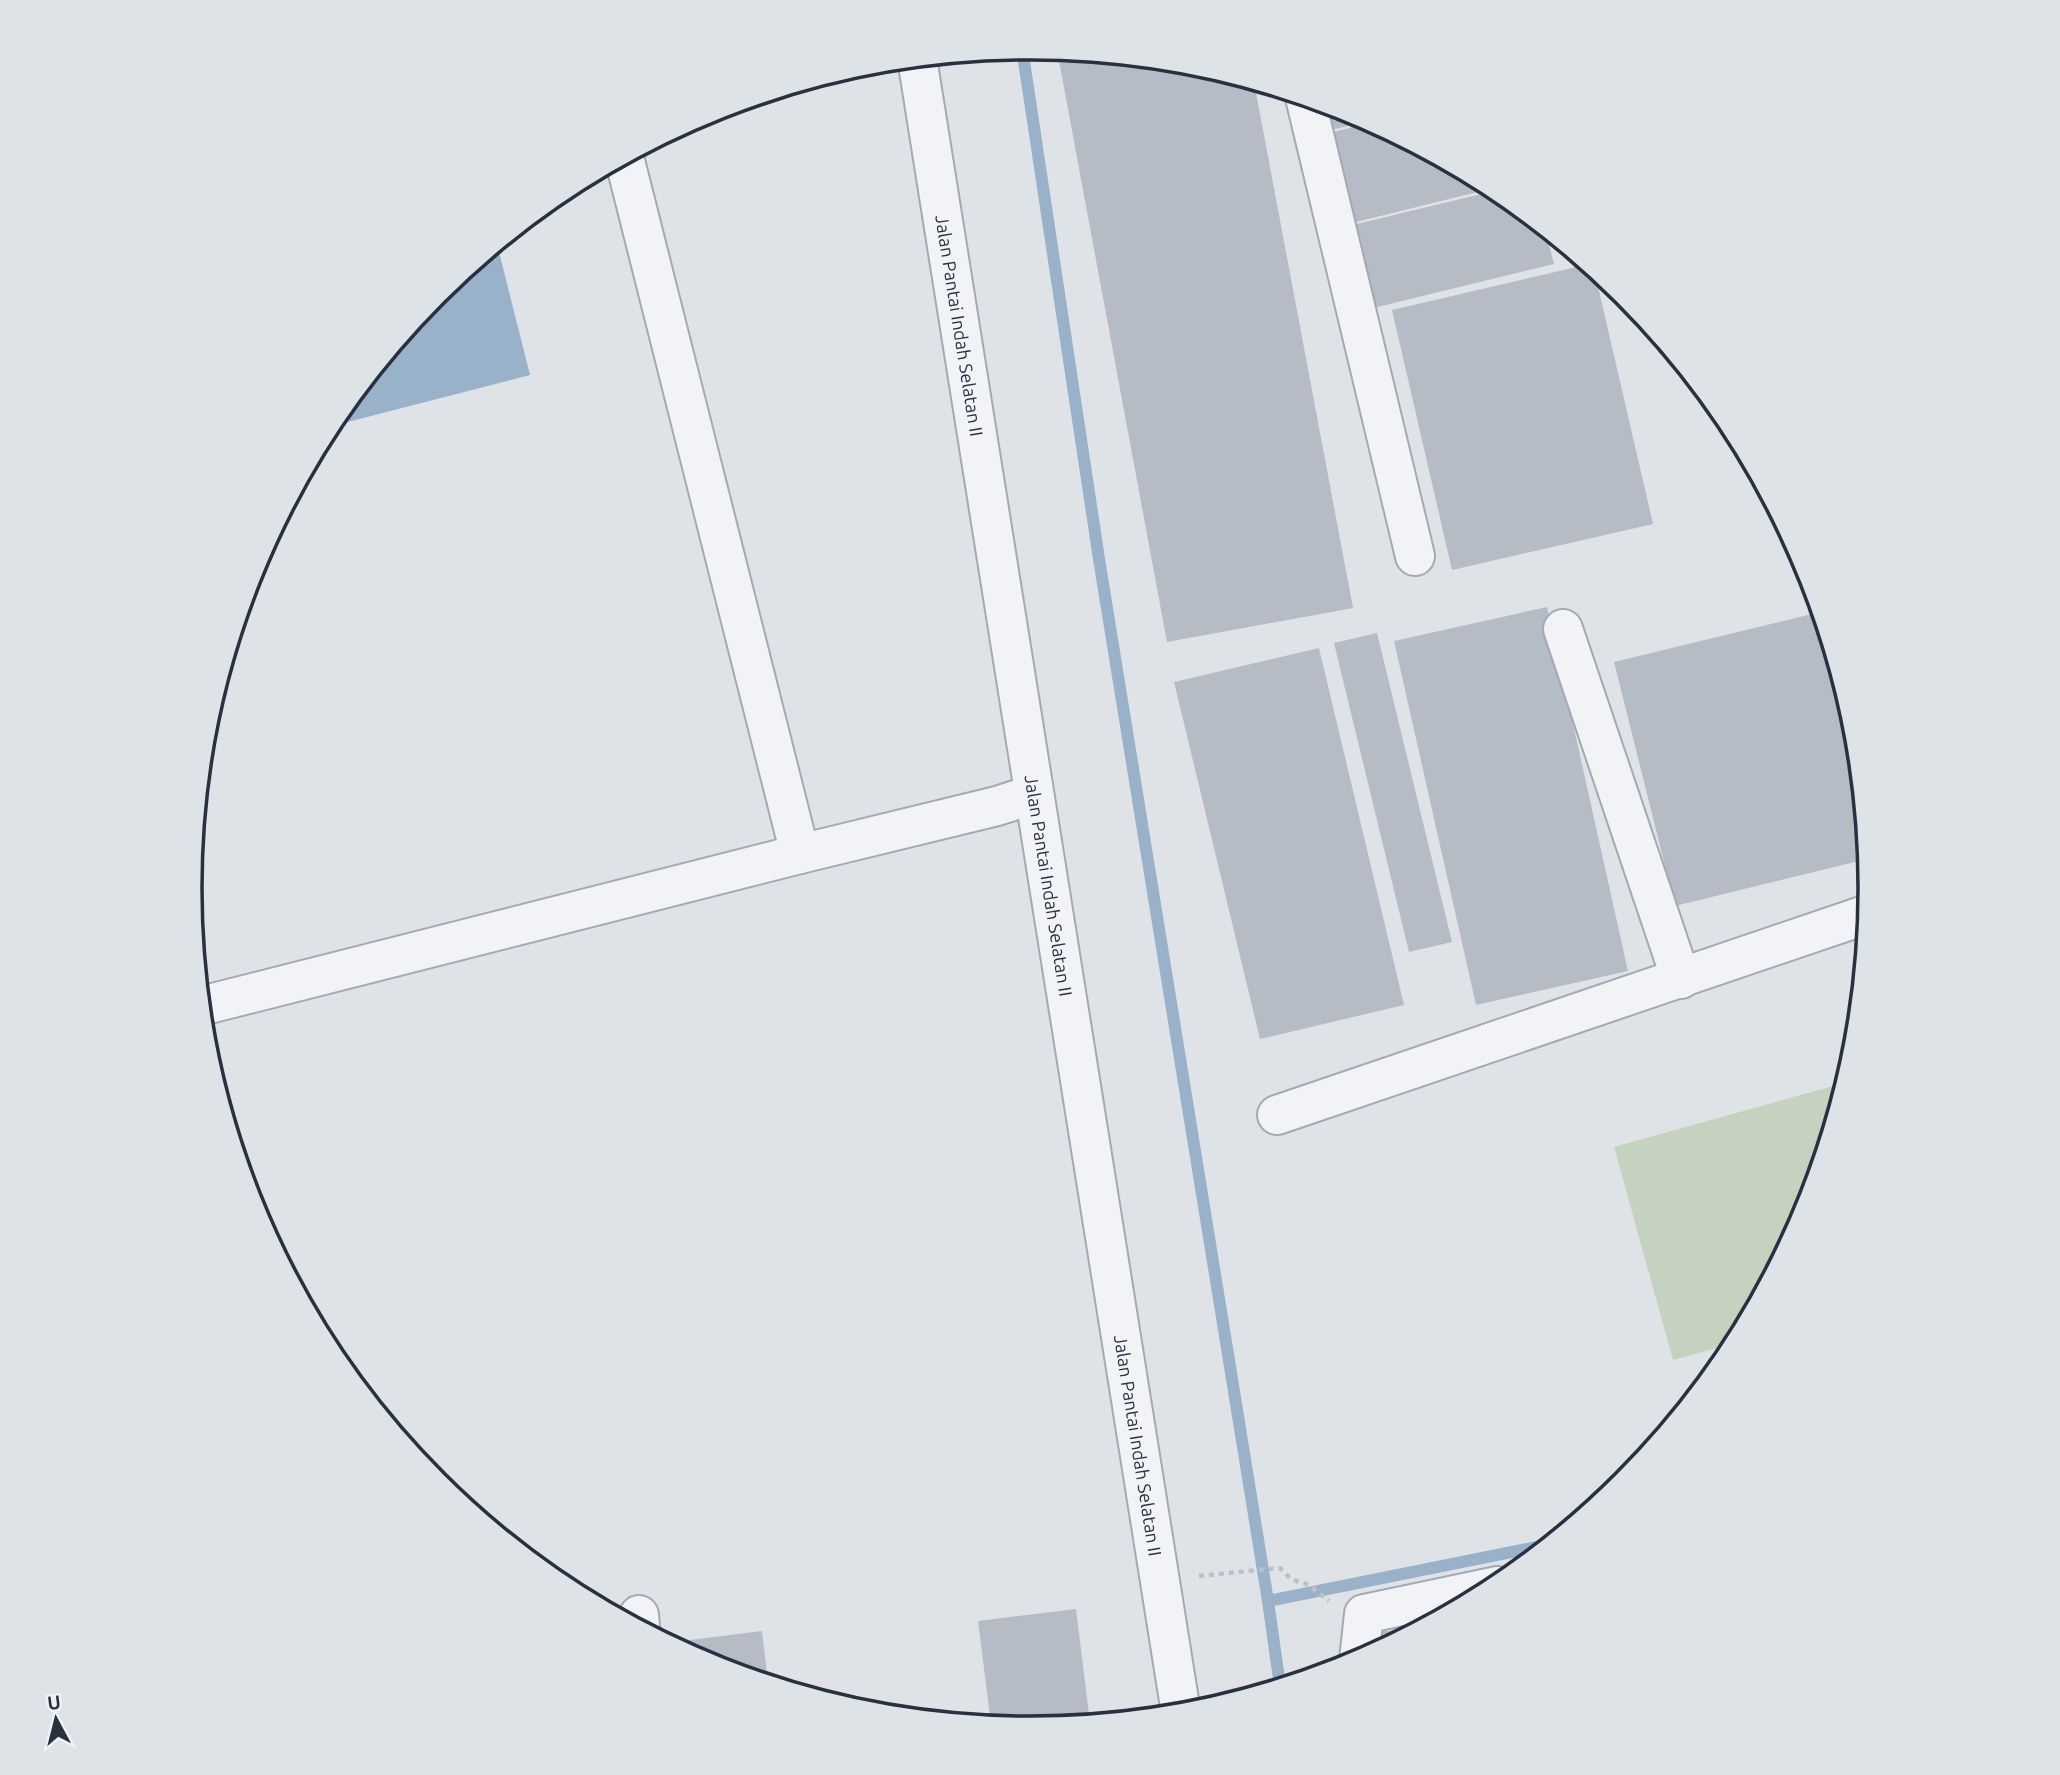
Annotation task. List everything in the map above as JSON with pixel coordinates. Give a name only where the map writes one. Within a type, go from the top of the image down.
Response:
[{"type":"street","name":"Jalan Pantai Indah Selatan II","points":[[919,68],[1179,1702]]},
{"type":"street","points":[[1308,108],[1415,555]]},
{"type":"street","points":[[626,165],[800,854]]},
{"type":"street","points":[[1563,629],[1681,979]]},
{"type":"street","points":[[210,1004],[997,806],[1034,794]]},
{"type":"street","points":[[1277,1115],[1857,918]]},
{"type":"street","points":[[1361,1646],[1364,1614],[1463,1593]]},
{"type":"path","points":[[1237,1572],[1280,1568],[1291,1579],[1309,1585]]},
{"type":"green space","points":[[1834,1086],[1814,1154],[1773,1254],[1718,1348],[1673,1360],[1614,1147]]},
{"type":"water","points":[[499,253],[530,375],[345,423],[407,342],[445,302]]},
{"type":"building","points":[[1059,61],[1084,61],[1192,75],[1256,91],[1353,608],[1167,642]]},
{"type":"building","points":[[1317,111],[1352,125],[1322,132]]},
{"type":"building","points":[[1355,127],[1444,170],[1479,192],[1344,225],[1322,135]]},
{"type":"building","points":[[1482,194],[1549,243],[1554,264],[1365,310],[1344,227]]},
{"type":"building","points":[[1578,267],[1598,286],[1653,524],[1452,570],[1392,310]]},
{"type":"building","points":[[1547,607],[1628,971],[1476,1005],[1394,641]]},
{"type":"building","points":[[1811,614],[1830,673],[1842,726],[1851,779],[1857,861],[1675,906],[1614,662]]},
{"type":"building","points":[[1377,633],[1452,942],[1409,952],[1334,643]]},
{"type":"building","points":[[1319,648],[1404,1005],[1260,1039],[1174,682]]},
{"type":"building","points":[[1076,1609],[1089,1713],[990,1715],[978,1621]]},
{"type":"building","points":[[1396,1630],[1379,1638],[1378,1632]]},
{"type":"building","points":[[762,1631],[767,1673],[713,1652],[687,1640]]},
{"type":"waterway","points":[[1024,60],[1099,559],[1268,1601]]},
{"type":"waterway","points":[[1279,1677],[1268,1601],[1527,1549]]}]
